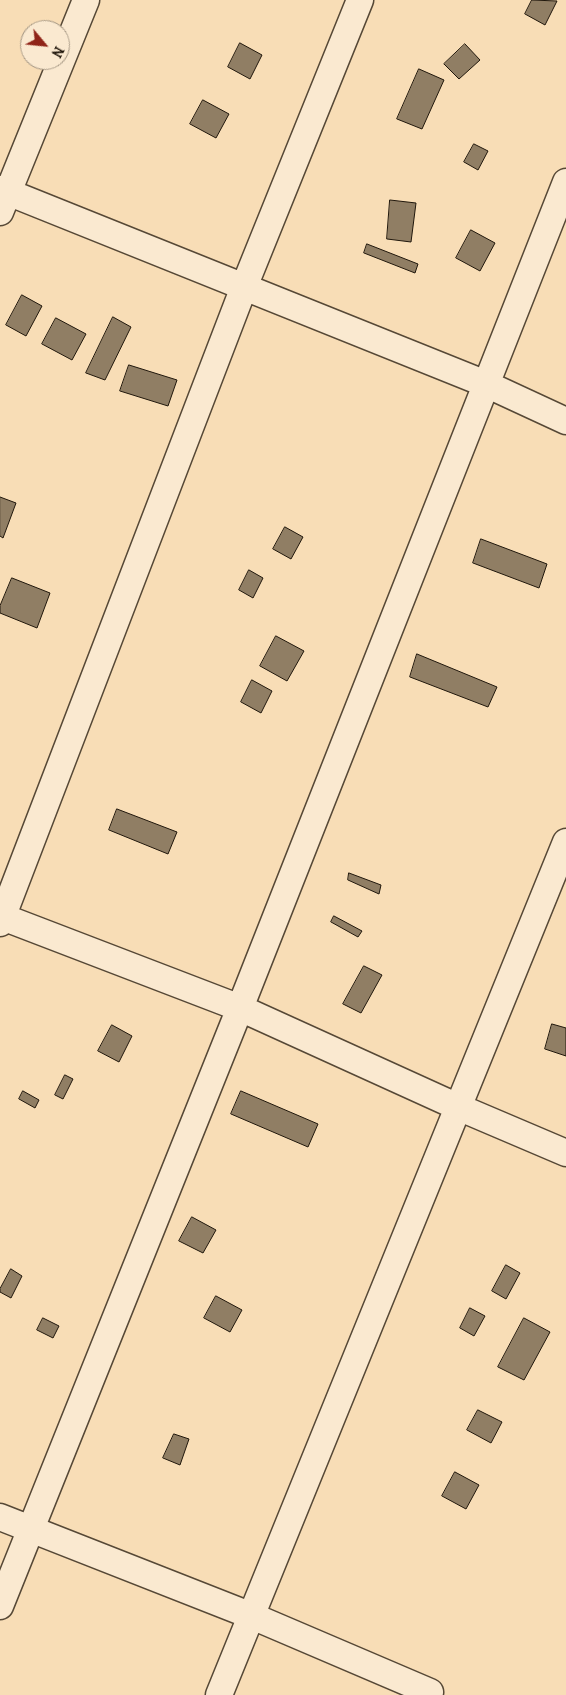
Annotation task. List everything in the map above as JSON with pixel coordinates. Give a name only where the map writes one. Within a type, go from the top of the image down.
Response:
[{"type":"street","points":[[86,0],[3,198],[244,287],[486,384],[566,421]]},
{"type":"street","points":[[360,0],[244,287],[1,919],[240,1008],[458,1107],[566,1153]]},
{"type":"street","points":[[0,1606],[240,1008],[566,182]]},
{"type":"street","points":[[220,1695],[566,842]]},
{"type":"street","points":[[0,1517],[252,1616],[430,1692]]},
{"type":"building","points":[[532,0],[557,1],[545,25],[525,14]]},
{"type":"building","points":[[240,43],[262,55],[250,79],[228,67]]},
{"type":"building","points":[[465,44],[480,60],[459,79],[444,64]]},
{"type":"building","points":[[419,69],[444,80],[422,129],[397,119]]},
{"type":"building","points":[[203,100],[229,114],[216,138],[190,124]]},
{"type":"building","points":[[474,144],[488,151],[478,170],[464,162]]},
{"type":"building","points":[[390,200],[416,203],[411,242],[387,239]]},
{"type":"building","points":[[471,230],[495,243],[480,271],[456,258]]},
{"type":"building","points":[[367,244],[418,264],[415,273],[364,253]]},
{"type":"building","points":[[22,295],[42,306],[26,336],[6,325]]},
{"type":"building","points":[[113,317],[131,327],[105,380],[86,373]]},
{"type":"building","points":[[56,318],[86,334],[72,360],[42,344]]},
{"type":"building","points":[[129,365],[177,380],[168,406],[120,391]]},
{"type":"building","points":[[0,497],[16,503],[3,538],[0,536]]},
{"type":"building","points":[[285,527],[303,537],[291,559],[273,549]]},
{"type":"building","points":[[481,539],[547,564],[539,588],[473,563]]},
{"type":"building","points":[[249,570],[263,578],[253,598],[239,590]]},
{"type":"building","points":[[12,578],[50,593],[37,628],[0,613],[0,606]]},
{"type":"building","points":[[276,636],[304,651],[287,681],[260,666]]},
{"type":"building","points":[[417,654],[497,687],[488,707],[410,677]]},
{"type":"building","points":[[252,680],[272,691],[261,713],[241,702]]},
{"type":"building","points":[[117,809],[177,832],[168,854],[109,830]]},
{"type":"building","points":[[349,873],[381,885],[379,894],[348,880]]},
{"type":"building","points":[[334,916],[362,931],[358,937],[331,922]]},
{"type":"building","points":[[364,966],[382,975],[361,1013],[343,1004]]},
{"type":"building","points":[[552,1024],[566,1028],[566,1056],[545,1049]]},
{"type":"building","points":[[112,1025],[132,1036],[119,1062],[98,1051]]},
{"type":"building","points":[[65,1075],[73,1079],[63,1099],[55,1095]]},
{"type":"building","points":[[23,1091],[39,1100],[35,1108],[19,1099]]},
{"type":"building","points":[[241,1091],[318,1124],[308,1147],[231,1114]]},
{"type":"building","points":[[192,1217],[216,1230],[203,1253],[179,1241]]},
{"type":"building","points":[[506,1265],[520,1273],[506,1299],[492,1291]]},
{"type":"building","points":[[11,1269],[22,1276],[11,1298],[0,1292],[0,1289]]},
{"type":"building","points":[[216,1296],[242,1310],[230,1332],[204,1318]]},
{"type":"building","points":[[470,1308],[485,1316],[474,1336],[460,1328]]},
{"type":"building","points":[[43,1318],[59,1326],[53,1338],[37,1330]]},
{"type":"building","points":[[524,1318],[550,1332],[524,1380],[498,1367]]},
{"type":"building","points":[[478,1410],[502,1422],[491,1443],[467,1430]]},
{"type":"building","points":[[174,1434],[189,1439],[180,1465],[163,1458]]},
{"type":"building","points":[[455,1472],[479,1485],[466,1509],[442,1496]]}]
